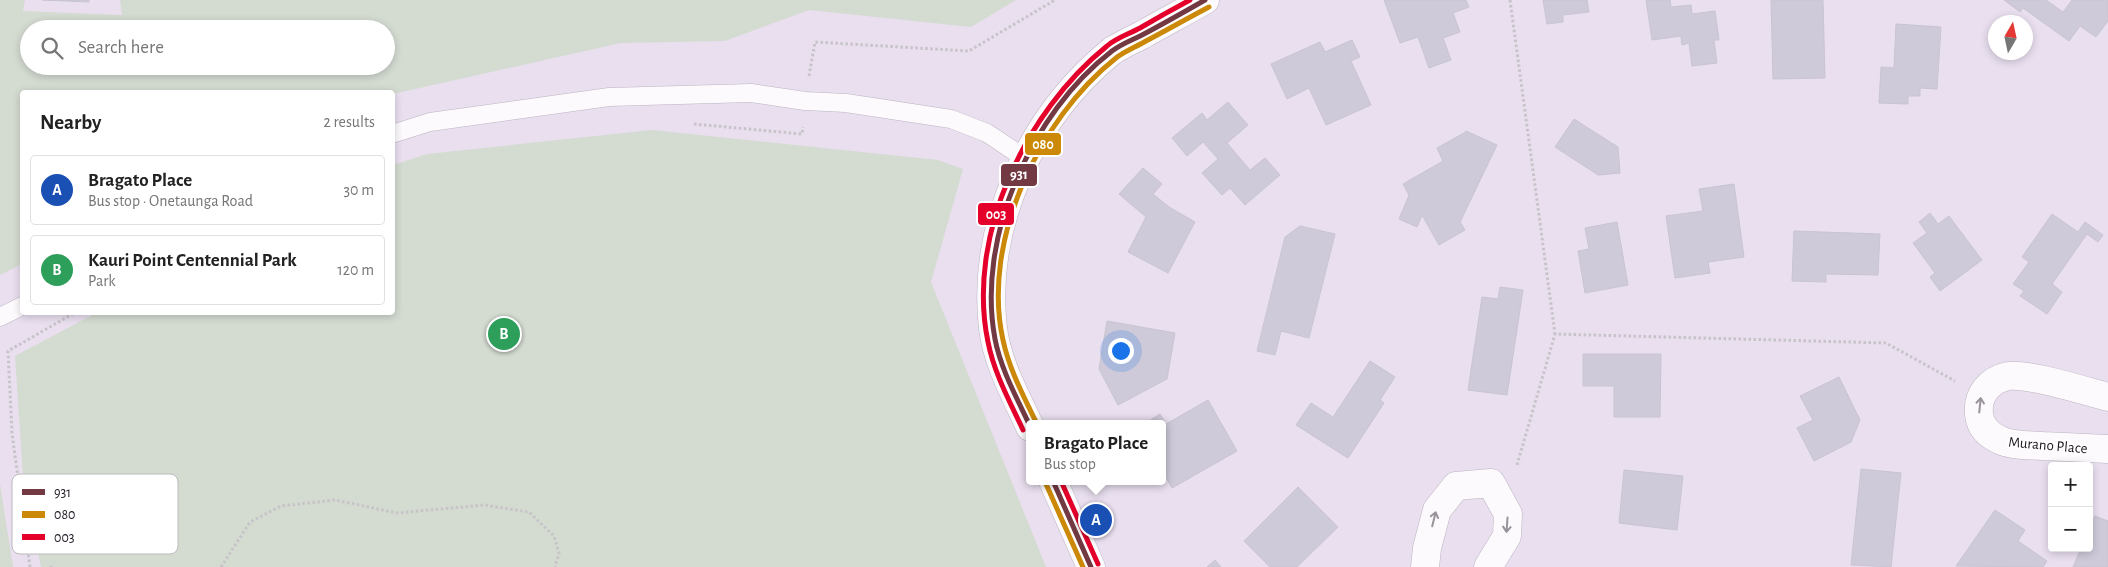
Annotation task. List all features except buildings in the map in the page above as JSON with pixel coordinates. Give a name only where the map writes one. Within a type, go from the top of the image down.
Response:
[{"type":"street","points":[[1027,420],[1003,365],[993,329],[992,290],[996,245],[1009,198],[1026,159],[1049,117],[1080,82],[1114,50],[1205,0]]},
{"type":"street","points":[[1981,395],[1991,382],[2009,376],[2032,378],[2108,397]]},
{"type":"street","name":"Murano Place","points":[[1981,395],[1978,409],[1979,422],[1989,434],[2003,442],[2020,445],[2108,449]]},
{"type":"street","points":[[1425,567],[1427,548],[1436,510],[1456,486],[1491,483],[1508,514],[1506,536],[1488,567]]},
{"type":"street","points":[[1055,485],[1090,567]]},
{"type":"lane","points":[[395,133],[430,122],[609,96],[752,94],[805,101],[846,103],[951,119],[987,133],[1026,159]]},
{"type":"lane","points":[[0,317],[20,307]]},
{"type":"path","points":[[1510,0],[1555,334],[1516,468]]},
{"type":"path","points":[[17,474],[12,434],[8,351],[71,315]]},
{"type":"path","points":[[1555,334],[1886,343],[1981,395]]},
{"type":"path","points":[[221,567],[250,522],[281,506],[335,500],[397,512],[484,505],[529,512],[554,536],[559,553],[555,567]]},
{"type":"path","points":[[28,554],[30,567]]},
{"type":"shaded area","points":[[0,0],[25,0],[23,11],[122,15],[120,0],[1016,0],[971,27],[809,10],[725,41],[621,43],[395,94],[395,90],[20,90],[20,265],[0,275]]},
{"type":"shaded area","points":[[652,130],[938,160],[963,169],[931,282],[1046,567],[41,567],[38,554],[178,554],[178,474],[23,474],[15,356],[92,315],[395,315],[395,164],[427,154]]},
{"type":"shaded area","points":[[0,484],[13,567],[0,567]]},
{"type":"transit line","name":"003","points":[[1023,430],[994,365],[988,342],[983,302],[986,260],[994,219],[1008,179],[1028,141],[1051,105],[1077,73],[1114,41],[1190,0]]},
{"type":"transit line","name":"931","points":[[1027,420],[1001,362],[995,339],[991,300],[994,260],[1002,220],[1016,180],[1034,143],[1057,108],[1083,77],[1115,49],[1205,0]]},
{"type":"transit line","name":"080","points":[[1035,420],[1009,362],[1003,340],[998,302],[1001,263],[1009,223],[1022,185],[1041,148],[1063,114],[1088,84],[1119,56],[1209,7]]},
{"type":"transit line","name":"080","points":[[1046,485],[1083,567]]},
{"type":"transit line","name":"931","points":[[1055,485],[1091,567]]},
{"type":"transit line","name":"003","points":[[1063,485],[1098,564]]},
{"type":"place","name":"Kauri Point Centennial Park","points":[[504,334]]},
{"type":"place","name":"Bragato Place","points":[[1096,520]]}]
